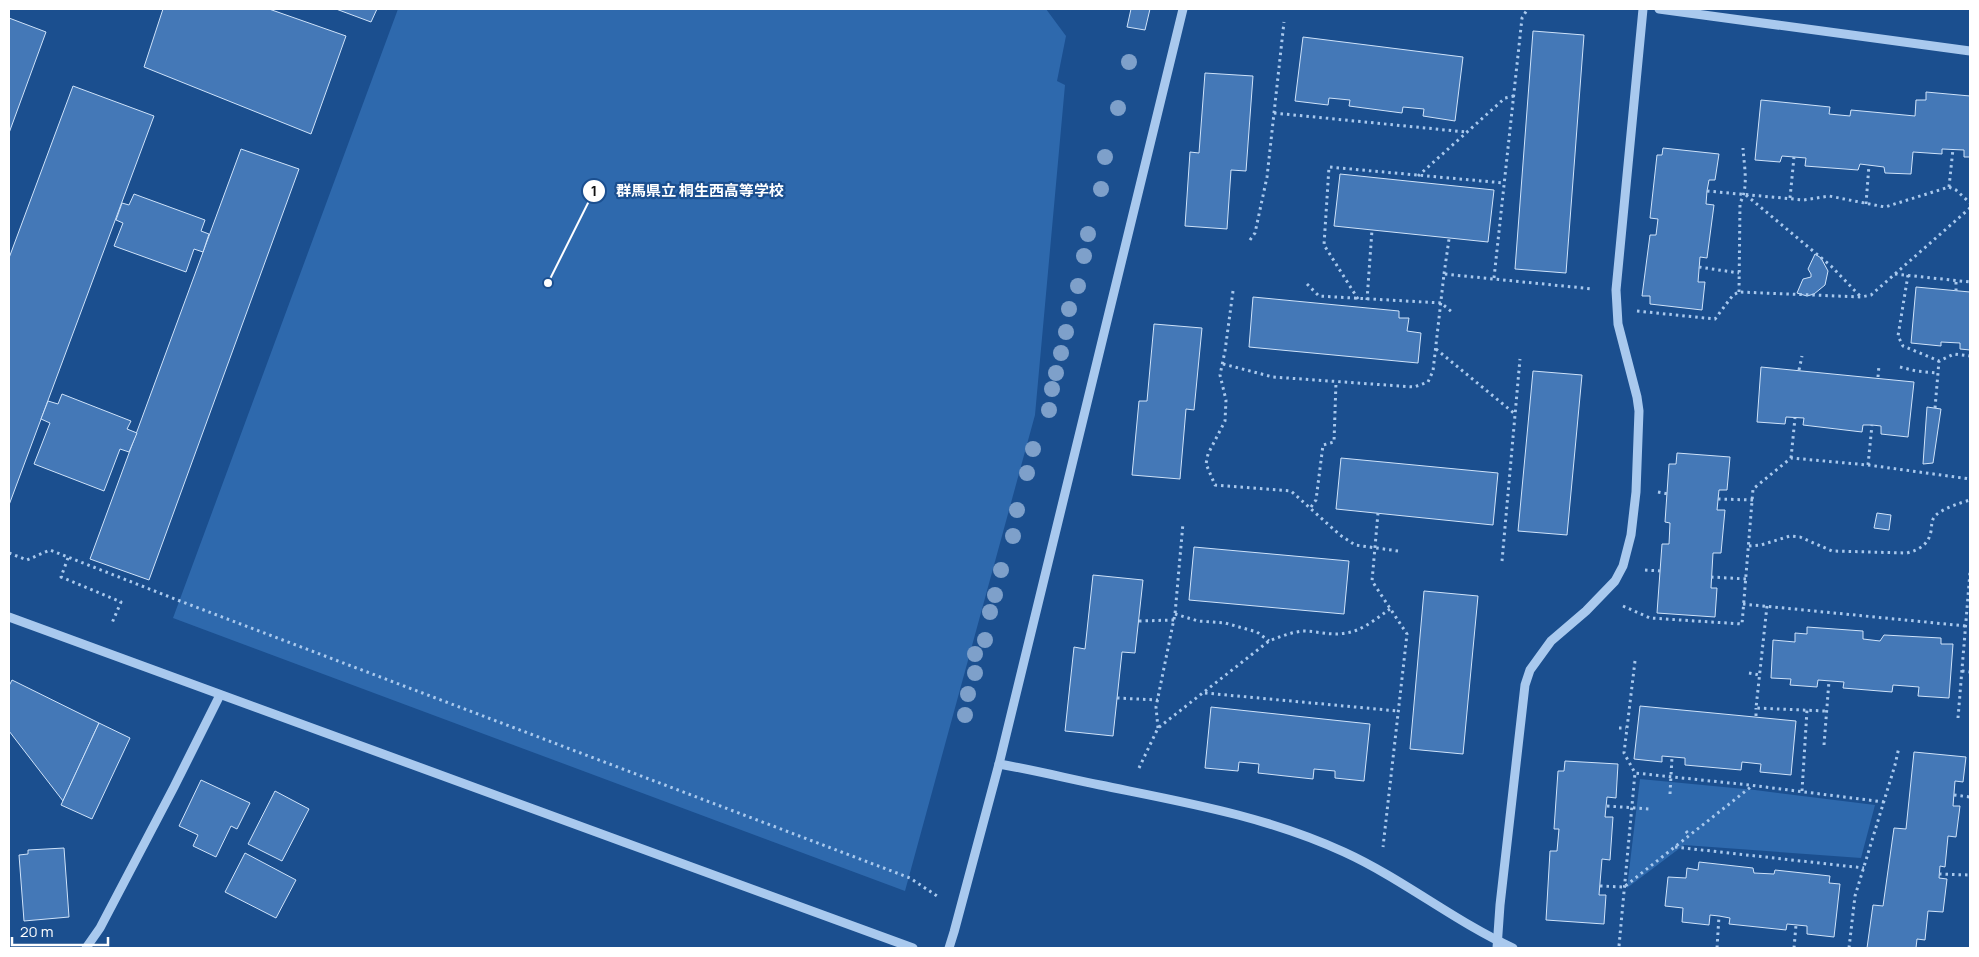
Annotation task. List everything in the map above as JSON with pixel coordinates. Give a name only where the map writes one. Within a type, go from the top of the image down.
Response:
[{"type":"street","points":[[948,948],[957,923],[999,764],[1183,9]]},
{"type":"street","points":[[1498,945],[1500,905],[1518,739],[1530,670],[1552,641],[1586,611],[1614,581],[1623,566],[1632,534],[1636,492],[1639,411],[1618,324],[1616,290],[1644,9]]},
{"type":"street","points":[[1659,9],[1970,51]]},
{"type":"street","points":[[9,617],[913,948]]},
{"type":"street","points":[[86,948],[100,928],[220,695]]},
{"type":"street","points":[[999,764],[1224,810],[1287,829],[1345,852],[1377,869],[1498,945],[1513,948]]},
{"type":"path","points":[[1494,278],[1522,18],[1527,10]]},
{"type":"path","points":[[1250,240],[1255,233],[1267,177],[1284,22]]},
{"type":"path","points":[[1418,176],[1505,98],[1514,96]]},
{"type":"path","points":[[1274,113],[1466,132]]},
{"type":"path","points":[[1739,292],[1740,203],[1745,195],[1743,148]]},
{"type":"path","points":[[1949,187],[1953,149]]},
{"type":"path","points":[[1790,198],[1794,157]]},
{"type":"path","points":[[1866,204],[1869,165]]},
{"type":"path","points":[[1358,299],[1324,245],[1329,167],[1504,183]]},
{"type":"path","points":[[1707,191],[1804,200],[1830,196],[1885,207],[1949,187],[1956,190],[1970,203]]},
{"type":"path","points":[[1745,195],[1831,266],[1861,297]]},
{"type":"path","points":[[1631,310],[1715,318],[1733,295],[1739,292],[1861,297],[1871,295],[1970,208]]},
{"type":"path","points":[[1367,300],[1372,230]]},
{"type":"path","points":[[1223,364],[1273,377],[1414,387],[1428,382],[1433,371],[1449,239]]},
{"type":"path","points":[[1700,267],[1739,273]]},
{"type":"path","points":[[1444,274],[1592,289]]},
{"type":"path","points":[[1895,274],[1970,282]]},
{"type":"path","points":[[1908,275],[1898,336],[1903,346],[1939,361],[1954,354],[1970,356]]},
{"type":"path","points":[[1956,280],[1956,291]]},
{"type":"path","points":[[1307,284],[1319,296],[1441,304],[1452,312]]},
{"type":"path","points":[[1233,291],[1220,375],[1226,400],[1225,421],[1208,454],[1206,464],[1215,485],[1291,491],[1355,545],[1398,551]]},
{"type":"path","points":[[1435,349],[1515,414]]},
{"type":"path","points":[[1799,370],[1802,356]]},
{"type":"path","points":[[1502,561],[1520,359]]},
{"type":"path","points":[[1935,408],[1939,361]]},
{"type":"path","points":[[1878,377],[1879,364]]},
{"type":"path","points":[[1900,367],[1937,374]]},
{"type":"path","points":[[1311,507],[1316,500],[1323,445],[1334,442],[1336,382]]},
{"type":"path","points":[[1791,458],[1795,418]]},
{"type":"path","points":[[1868,465],[1872,425]]},
{"type":"path","points":[[1623,606],[1650,618],[1742,624],[1753,489],[1791,458],[1868,465],[1970,479]]},
{"type":"path","points":[[1658,492],[1668,494]]},
{"type":"path","points":[[1718,499],[1753,500]]},
{"type":"path","points":[[1749,546],[1761,545],[1790,536],[1800,537],[1832,551],[1907,553],[1924,545],[1928,539],[1931,522],[1936,515],[1970,500]]},
{"type":"path","points":[[1378,513],[1372,580],[1406,634],[1383,847]]},
{"type":"path","points":[[1158,728],[1156,707],[1175,614],[1183,523]]},
{"type":"path","points":[[9,553],[26,560],[50,550],[910,878],[940,898]]},
{"type":"path","points":[[68,558],[61,577],[121,602],[112,623]]},
{"type":"path","points":[[1645,570],[1660,571]]},
{"type":"path","points":[[1958,718],[1970,572]]},
{"type":"path","points":[[1712,577],[1746,579]]},
{"type":"path","points":[[1744,604],[1966,626]]},
{"type":"path","points":[[1756,716],[1767,606]]},
{"type":"path","points":[[1138,768],[1158,728],[1269,641],[1280,636],[1303,631],[1334,635],[1348,633],[1362,627],[1390,609]]},
{"type":"path","points":[[1175,614],[1198,621],[1226,623],[1257,632],[1269,641]]},
{"type":"path","points":[[1139,621],[1174,620]]},
{"type":"path","points":[[1619,946],[1635,773],[1624,753],[1635,661]]},
{"type":"path","points":[[1962,671],[1970,672]]},
{"type":"path","points":[[1749,673],[1760,675]]},
{"type":"path","points":[[1824,745],[1828,681]]},
{"type":"path","points":[[1204,692],[1398,711]]},
{"type":"path","points":[[1117,698],[1158,700]]},
{"type":"path","points":[[1756,708],[1825,712]]},
{"type":"path","points":[[1802,791],[1807,710]]},
{"type":"path","points":[[1620,728],[1626,728]]},
{"type":"path","points":[[1849,948],[1855,896],[1899,747]]},
{"type":"path","points":[[1670,794],[1672,757]]},
{"type":"path","points":[[1635,773],[1752,785],[1884,802]]},
{"type":"path","points":[[1600,886],[1624,887],[1752,785]]},
{"type":"path","points":[[1954,795],[1970,797]]},
{"type":"path","points":[[1607,806],[1650,809]]},
{"type":"path","points":[[1686,830],[1690,835]]},
{"type":"path","points":[[1675,847],[1864,868]]},
{"type":"path","points":[[1939,874],[1970,875]]},
{"type":"path","points":[[1717,948],[1719,916]]},
{"type":"path","points":[[1794,948],[1796,925]]},
{"type":"shaded area","points":[[398,9],[1046,9],[1066,36],[1057,81],[1065,85],[1035,415],[905,891],[173,618]]},
{"type":"shaded area","points":[[1640,779],[1755,790],[1875,805],[1861,858],[1684,845],[1627,888]]},
{"type":"building","points":[[163,9],[269,9],[346,36],[311,134],[144,67]]},
{"type":"building","points":[[336,9],[377,9],[371,22]]},
{"type":"building","points":[[1131,9],[1150,9],[1145,30],[1127,27]]},
{"type":"building","points":[[9,18],[46,32],[9,133]]},
{"type":"building","points":[[1533,31],[1584,35],[1566,273],[1515,269]]},
{"type":"building","points":[[1303,37],[1463,57],[1455,121],[1423,116],[1424,109],[1403,107],[1402,113],[1349,106],[1350,100],[1329,98],[1328,105],[1295,101]]},
{"type":"building","points":[[1205,73],[1253,76],[1246,171],[1231,170],[1227,229],[1185,226],[1190,152],[1199,153]]},
{"type":"building","points":[[73,86],[154,116],[9,505],[9,258]]},
{"type":"building","points":[[1926,92],[1970,96],[1970,157],[1964,157],[1964,150],[1942,149],[1942,154],[1913,152],[1911,174],[1885,173],[1884,167],[1860,164],[1858,170],[1805,166],[1806,158],[1782,156],[1780,162],[1755,160],[1761,100],[1830,107],[1829,114],[1850,116],[1851,110],[1915,116],[1916,100],[1926,100]]},
{"type":"building","points":[[1663,148],[1719,154],[1715,180],[1709,180],[1707,191],[1706,204],[1714,205],[1707,258],[1700,257],[1698,282],[1705,282],[1702,310],[1650,304],[1650,296],[1642,296],[1650,235],[1656,235],[1658,219],[1650,218],[1657,155],[1662,155]]},
{"type":"building","points":[[241,149],[299,169],[149,580],[90,559]]},
{"type":"building","points":[[1340,174],[1494,190],[1488,242],[1334,226]]},
{"type":"building","points":[[134,194],[205,220],[201,231],[209,234],[203,252],[194,249],[186,272],[114,246],[123,223],[116,220],[122,203],[129,205]]},
{"type":"building","points":[[1815,254],[1821,258],[1828,271],[1825,285],[1814,294],[1807,296],[1797,293],[1803,279],[1811,277],[1808,269]]},
{"type":"building","points":[[1916,287],[1970,292],[1970,350],[1960,349],[1960,343],[1941,342],[1941,346],[1911,343]]},
{"type":"building","points":[[1253,297],[1399,311],[1399,318],[1409,318],[1407,331],[1421,333],[1418,363],[1249,347]]},
{"type":"building","points":[[1154,324],[1202,328],[1194,410],[1186,409],[1180,479],[1132,475],[1139,401],[1147,401]]},
{"type":"building","points":[[1761,367],[1914,382],[1908,437],[1881,434],[1881,426],[1863,425],[1862,432],[1803,425],[1804,418],[1786,417],[1785,424],[1757,422]]},
{"type":"building","points":[[1533,371],[1582,375],[1567,535],[1518,531]]},
{"type":"building","points":[[62,394],[131,421],[127,429],[137,433],[129,452],[120,449],[104,491],[34,464],[50,423],[41,419],[48,401],[58,404]]},
{"type":"building","points":[[1927,407],[1941,409],[1933,463],[1923,464]]},
{"type":"building","points":[[1677,453],[1730,457],[1727,490],[1719,490],[1717,510],[1725,510],[1721,553],[1713,553],[1711,588],[1717,588],[1715,617],[1657,613],[1662,544],[1669,544],[1670,523],[1665,522],[1669,464],[1676,464]]},
{"type":"building","points":[[1341,458],[1498,473],[1493,525],[1336,509]]},
{"type":"building","points":[[1877,513],[1891,515],[1889,530],[1874,528]]},
{"type":"building","points":[[1194,547],[1349,561],[1344,614],[1189,600]]},
{"type":"building","points":[[1093,575],[1143,580],[1135,653],[1122,652],[1113,736],[1065,731],[1074,647],[1085,649]]},
{"type":"building","points":[[1424,591],[1478,596],[1463,754],[1410,749]]},
{"type":"building","points":[[1807,627],[1863,631],[1863,639],[1880,641],[1884,635],[1941,638],[1941,644],[1953,644],[1949,698],[1918,696],[1919,687],[1893,685],[1892,692],[1843,688],[1844,682],[1818,680],[1817,687],[1790,685],[1791,679],[1771,678],[1773,640],[1795,642],[1795,633],[1807,634]]},
{"type":"building","points":[[12,680],[99,723],[63,801],[9,731],[9,686]]},
{"type":"building","points":[[1640,706],[1796,721],[1791,775],[1760,772],[1761,764],[1742,762],[1741,770],[1685,765],[1685,758],[1662,756],[1662,762],[1634,759]]},
{"type":"building","points":[[1211,707],[1370,724],[1364,781],[1335,778],[1335,771],[1314,769],[1313,779],[1258,773],[1259,764],[1239,762],[1238,771],[1205,768]]},
{"type":"building","points":[[99,723],[130,738],[92,819],[61,805]]},
{"type":"building","points":[[1914,752],[1966,757],[1963,782],[1955,781],[1953,806],[1960,806],[1956,837],[1948,836],[1945,867],[1940,866],[1939,878],[1947,879],[1943,912],[1928,911],[1925,940],[1917,939],[1916,948],[1867,948],[1873,905],[1883,906],[1894,828],[1906,829]]},
{"type":"building","points":[[1565,761],[1618,764],[1616,798],[1607,797],[1605,817],[1613,817],[1610,860],[1602,859],[1599,895],[1606,895],[1604,924],[1546,920],[1550,851],[1557,851],[1559,829],[1554,829],[1558,771],[1564,771]]},
{"type":"building","points":[[201,780],[250,803],[237,829],[231,826],[216,857],[193,846],[198,835],[179,826]]},
{"type":"building","points":[[275,791],[309,809],[282,861],[248,844]]},
{"type":"building","points":[[64,848],[69,917],[24,921],[19,855],[28,854],[28,850]]},
{"type":"building","points":[[245,853],[296,880],[276,918],[225,892]]},
{"type":"building","points":[[1699,862],[1753,868],[1754,873],[1774,874],[1775,870],[1830,876],[1829,883],[1840,884],[1834,937],[1807,934],[1807,926],[1787,924],[1786,930],[1729,924],[1730,918],[1710,915],[1709,925],[1682,922],[1683,908],[1665,906],[1668,877],[1686,878],[1687,868],[1698,870]]},
{"type":"place","name":"群馬県立 桐生西高等学校","points":[[548,283]]}]
